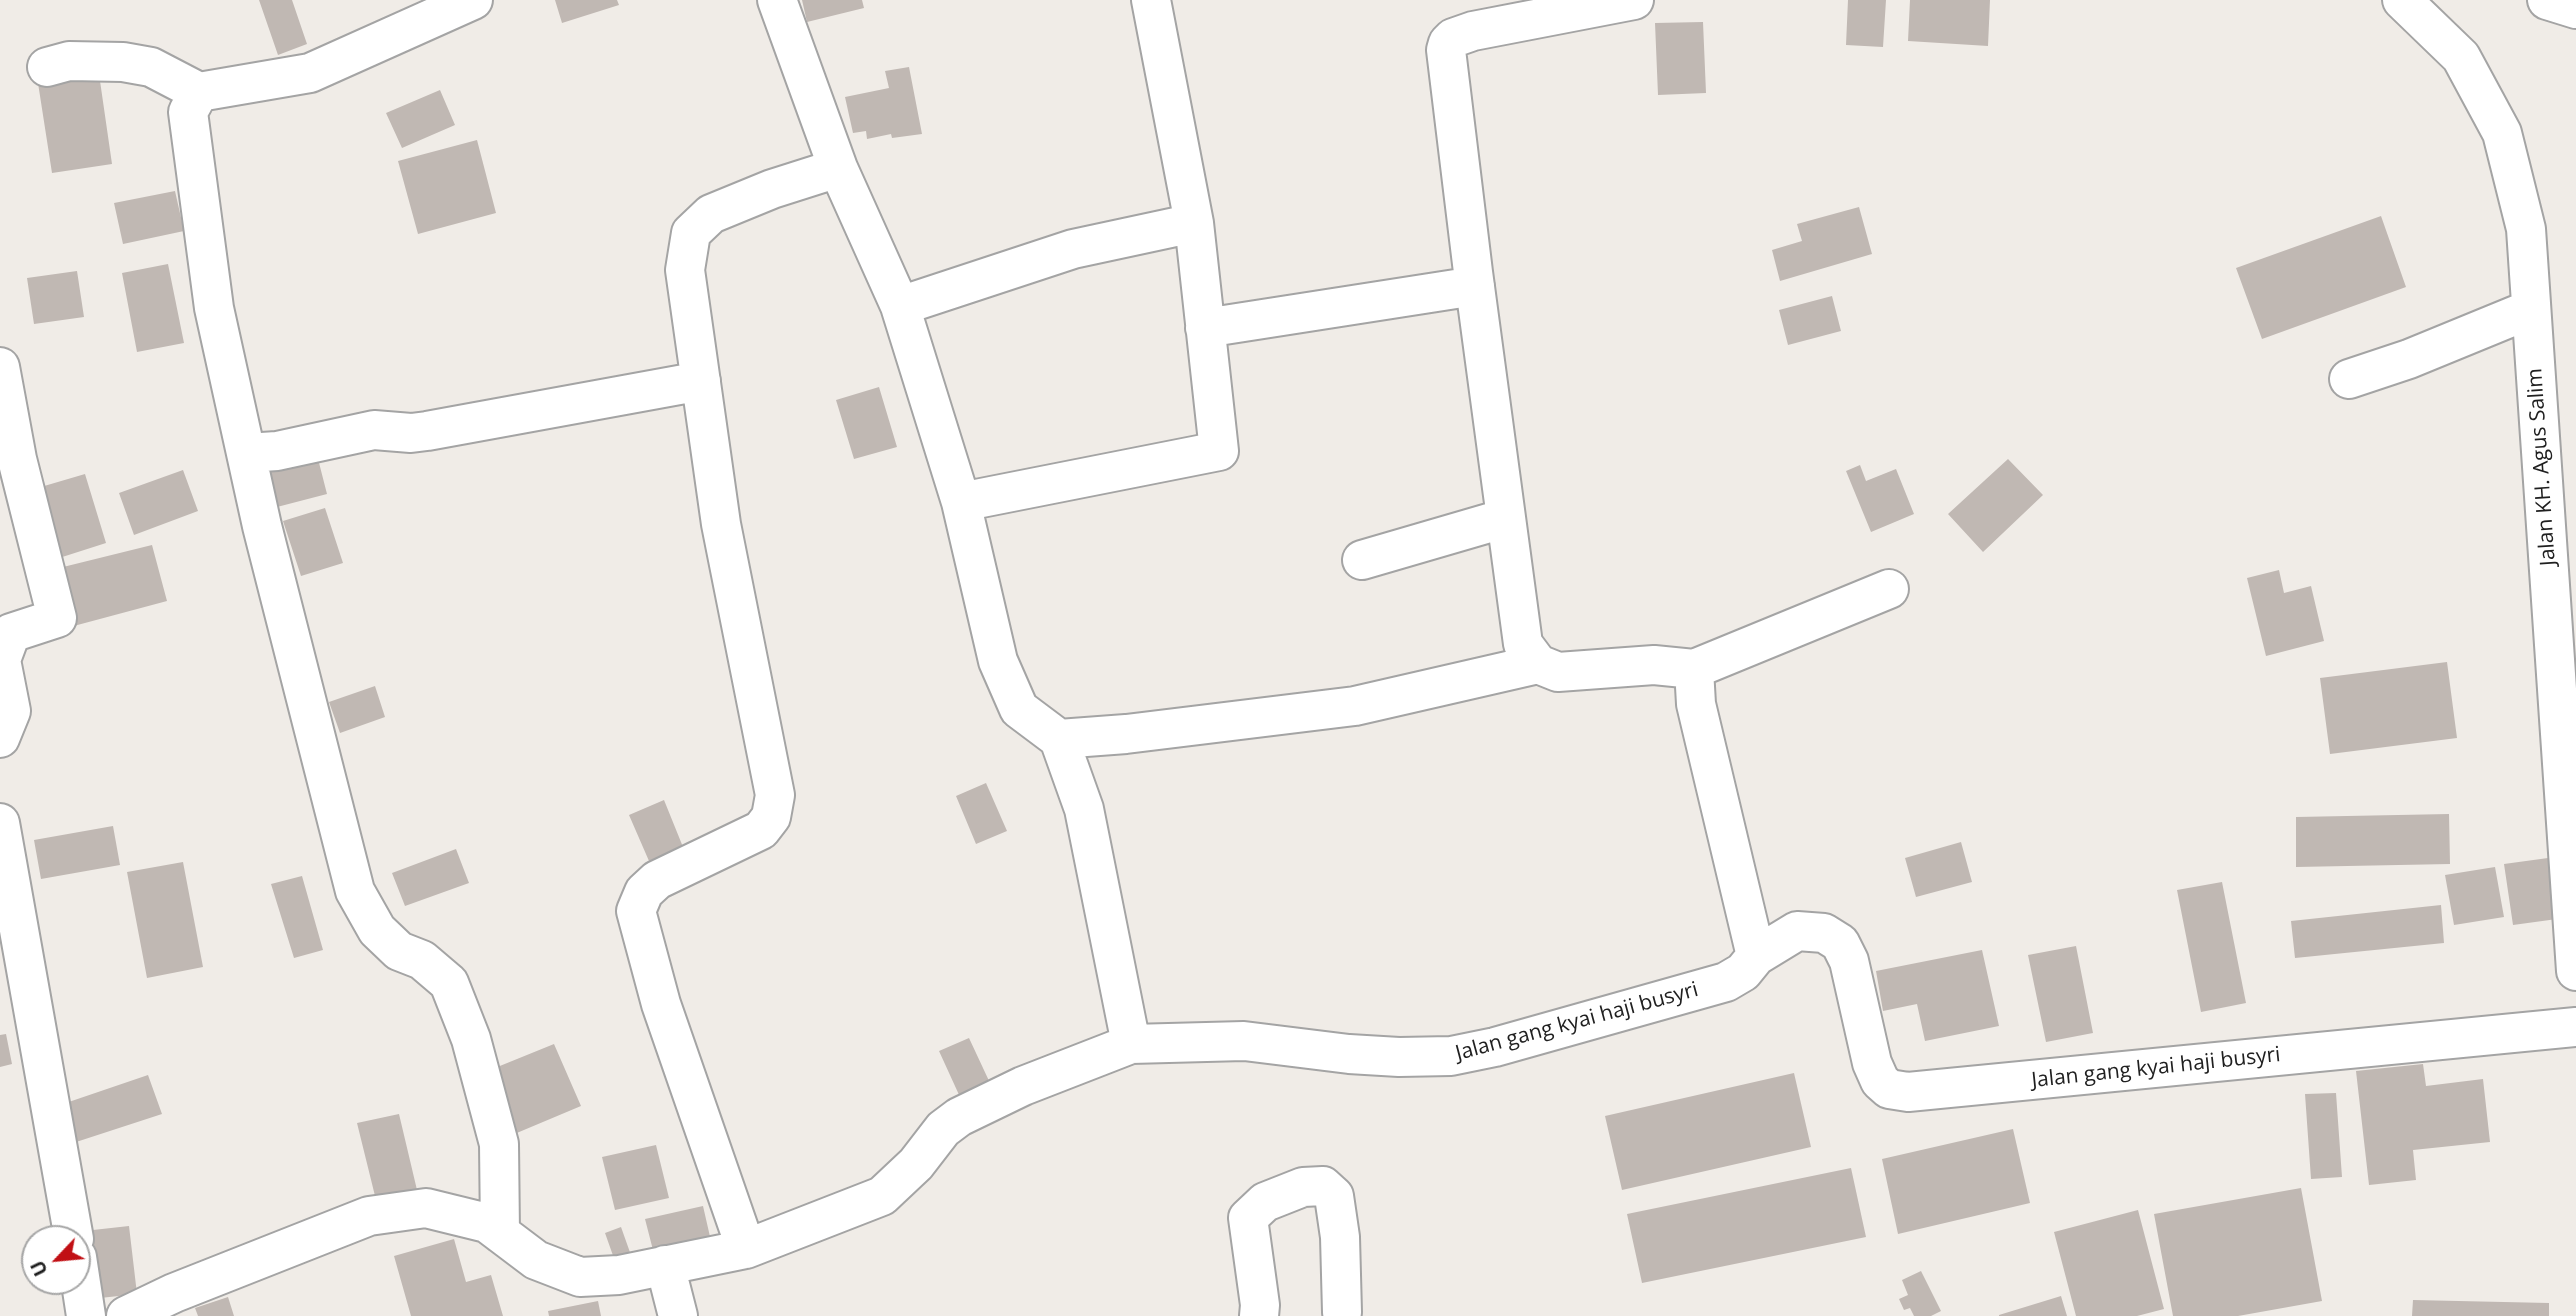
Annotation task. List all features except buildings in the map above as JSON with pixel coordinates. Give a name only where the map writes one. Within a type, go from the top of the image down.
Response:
[{"type":"street","points":[[47,67],[69,61],[123,62],[151,67],[199,92],[310,73],[473,0]]},
{"type":"street","points":[[777,0],[838,169],[900,306],[961,502],[998,661],[1019,709],[1059,739],[1084,809],[1131,1044]]},
{"type":"street","points":[[961,502],[1219,451],[1194,223],[1151,0]]},
{"type":"street","points":[[1634,0],[1473,31],[1453,38],[1446,50],[1523,644],[1538,664],[1558,672],[1654,665],[1694,669],[1889,589]]},
{"type":"street","name":"Jalan KH. Agus Salim","points":[[2402,0],[2461,57],[2502,132],[2526,229],[2572,852],[2576,971]]},
{"type":"street","points":[[2547,0],[2576,9]]},
{"type":"street","points":[[199,92],[188,112],[214,308],[262,526],[355,891],[377,930],[399,951],[422,960],[449,983],[471,1039],[499,1143],[500,1233]]},
{"type":"street","points":[[746,1249],[662,1004],[636,911],[644,892],[657,880],[761,830],[771,817],[775,796],[721,524],[685,270],[691,233],[711,214],[743,200],[838,169]]},
{"type":"street","points":[[900,306],[1073,250],[1194,223]]},
{"type":"street","points":[[1205,328],[1475,286]]},
{"type":"street","points":[[2349,379],[2409,359],[2531,309]]},
{"type":"street","points":[[0,367],[8,461],[57,618],[11,633],[1,660],[10,711],[0,738]]},
{"type":"street","points":[[247,453],[277,451],[374,430],[411,433],[427,431],[701,381]]},
{"type":"street","points":[[1362,560],[1506,518]]},
{"type":"street","points":[[1059,739],[1126,734],[1355,706],[1538,664]]},
{"type":"street","points":[[1694,669],[1696,704],[1756,957]]},
{"type":"street","points":[[0,823],[72,1225]]},
{"type":"street","name":"Jalan gang kyai haji busyri","points":[[126,1316],[174,1293],[369,1216],[426,1208],[487,1223],[536,1260],[580,1277],[620,1275],[746,1249],[882,1195],[916,1164],[943,1129],[959,1116],[1023,1086],[1131,1044],[1244,1041],[1349,1055],[1399,1058],[1451,1056],[1495,1047],[1726,982],[1743,972],[1756,957],[1797,931],[1824,933],[1840,943],[1849,961],[1872,1063],[1880,1081],[1889,1089],[1908,1092],[2576,1027]]},
{"type":"street","points":[[1259,1316],[1260,1305],[1248,1218],[1265,1202],[1303,1187],[1324,1186],[1334,1196],[1347,1315]]},
{"type":"street","points":[[665,1265],[678,1316]]},
{"type":"street","points":[[83,1295],[86,1316]]}]
